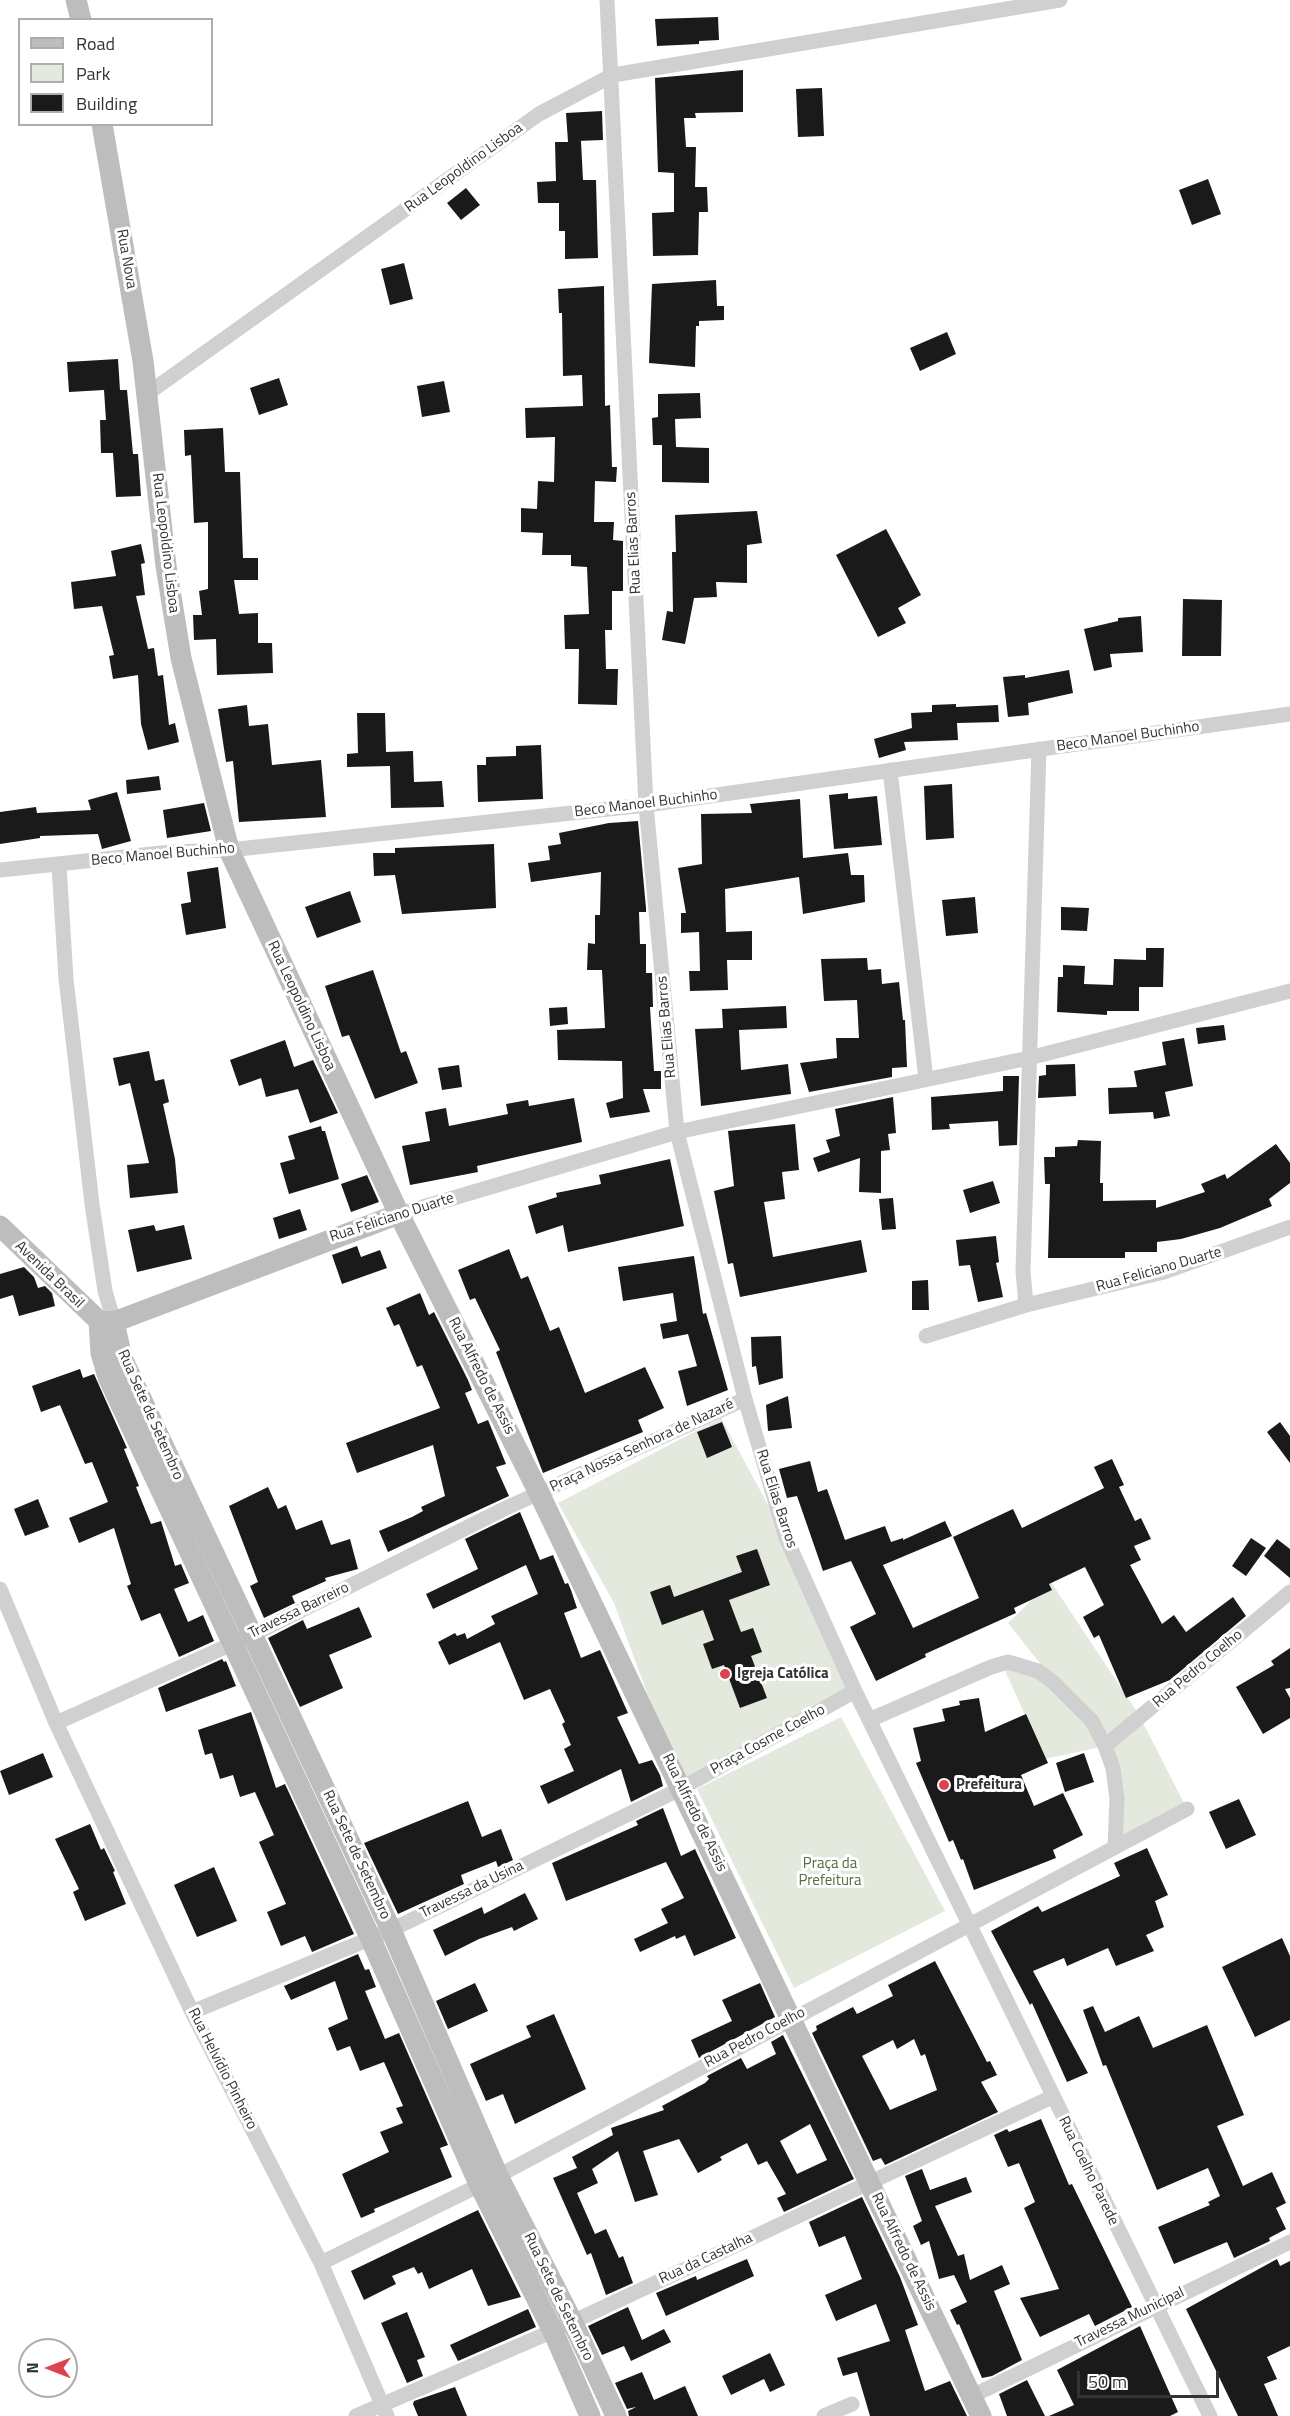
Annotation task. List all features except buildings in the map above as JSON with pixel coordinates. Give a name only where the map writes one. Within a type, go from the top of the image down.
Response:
[{"type":"street","points":[[76,0],[80,18]]},
{"type":"street","name":"Rua Elias Barros","points":[[607,0],[613,75],[646,805],[677,1132],[745,1399],[786,1538],[855,1691],[968,1925]]},
{"type":"street","name":"Rua Leopoldino Lisboa","points":[[399,1214],[229,850],[181,658],[166,566],[147,394],[539,114],[613,75],[1060,0]]},
{"type":"street","name":"Rua Nova","points":[[102,126],[147,394]]},
{"type":"street","name":"Beco Manoel Buchinho","points":[[0,870],[171,852],[229,850],[646,805],[1290,714]]},
{"type":"street","points":[[1026,1305],[1023,1271],[1039,749]]},
{"type":"street","points":[[890,770],[926,1079]]},
{"type":"street","name":"Rua Sete de Setembro","points":[[59,865],[66,979],[92,1204],[105,1291],[106,1322],[101,1353],[108,1377],[370,1937],[488,2180],[572,2321],[616,2416]]},
{"type":"street","points":[[677,1132],[1029,1058],[1290,991]]},
{"type":"street","name":"Rua Feliciano Duarte","points":[[106,1322],[399,1214],[677,1132]]},
{"type":"street","name":"Rua Alfredo de Assis","points":[[399,1214],[539,1493],[682,1788],[981,2416]]},
{"type":"street","name":"Avenida Brasil","points":[[0,1226],[106,1322]]},
{"type":"street","name":"Rua Feliciano Duarte","points":[[927,1336],[1026,1305],[1164,1272],[1290,1227]]},
{"type":"street","name":"Rua Sete de Setembro","points":[[106,1322],[391,1930],[488,2180],[590,2416]]},
{"type":"street","name":"Praça Nossa Senhora de Nazaré","points":[[539,1493],[745,1399]]},
{"type":"street","name":"Travessa Barreiro","points":[[56,1723],[252,1635],[539,1493]]},
{"type":"street","name":"Rua Helvídio Pinheiro","points":[[0,1589],[56,1723],[192,2012],[321,2264],[384,2410]]},
{"type":"street","name":"Rua Pedro Coelho","points":[[1105,1746],[1290,1592]]},
{"type":"street","points":[[869,1720],[968,1676],[1008,1662],[1038,1671],[1053,1682],[1092,1721],[1105,1746],[1113,1768],[1117,1799],[1115,1846]]},
{"type":"street","name":"Praça Cosme Coelho","points":[[682,1788],[855,1691]]},
{"type":"street","name":"Travessa da Usina","points":[[192,2012],[391,1930],[682,1788]]},
{"type":"street","name":"Rua Pedro Coelho","points":[[321,2264],[488,2180],[1187,1809]]},
{"type":"street","name":"Rua Coelho Parede","points":[[968,1925],[1210,2416]]},
{"type":"street","name":"Rua da Castalha","points":[[356,2416],[384,2410],[1053,2097]]},
{"type":"street","name":"Travessa Municipal","points":[[972,2396],[1290,2242]]},
{"type":"street","points":[[824,2416],[852,2404]]},
{"type":"green space","points":[[721,1418],[786,1538],[855,1691],[682,1788],[614,1603],[558,1503]]},
{"type":"green space","points":[[1051,1582],[1139,1715],[1187,1809],[1115,1847],[1105,1746],[1045,1759],[1002,1664],[1038,1671],[1097,1735],[1008,1623]]},
{"type":"green space","name":"Praça da Prefeitura","points":[[841,1717],[945,1911],[794,1988],[697,1789]]},
{"type":"place","name":"Igreja Católica","points":[[725,1674]]},
{"type":"place","name":"Prefeitura","points":[[944,1785]]}]
